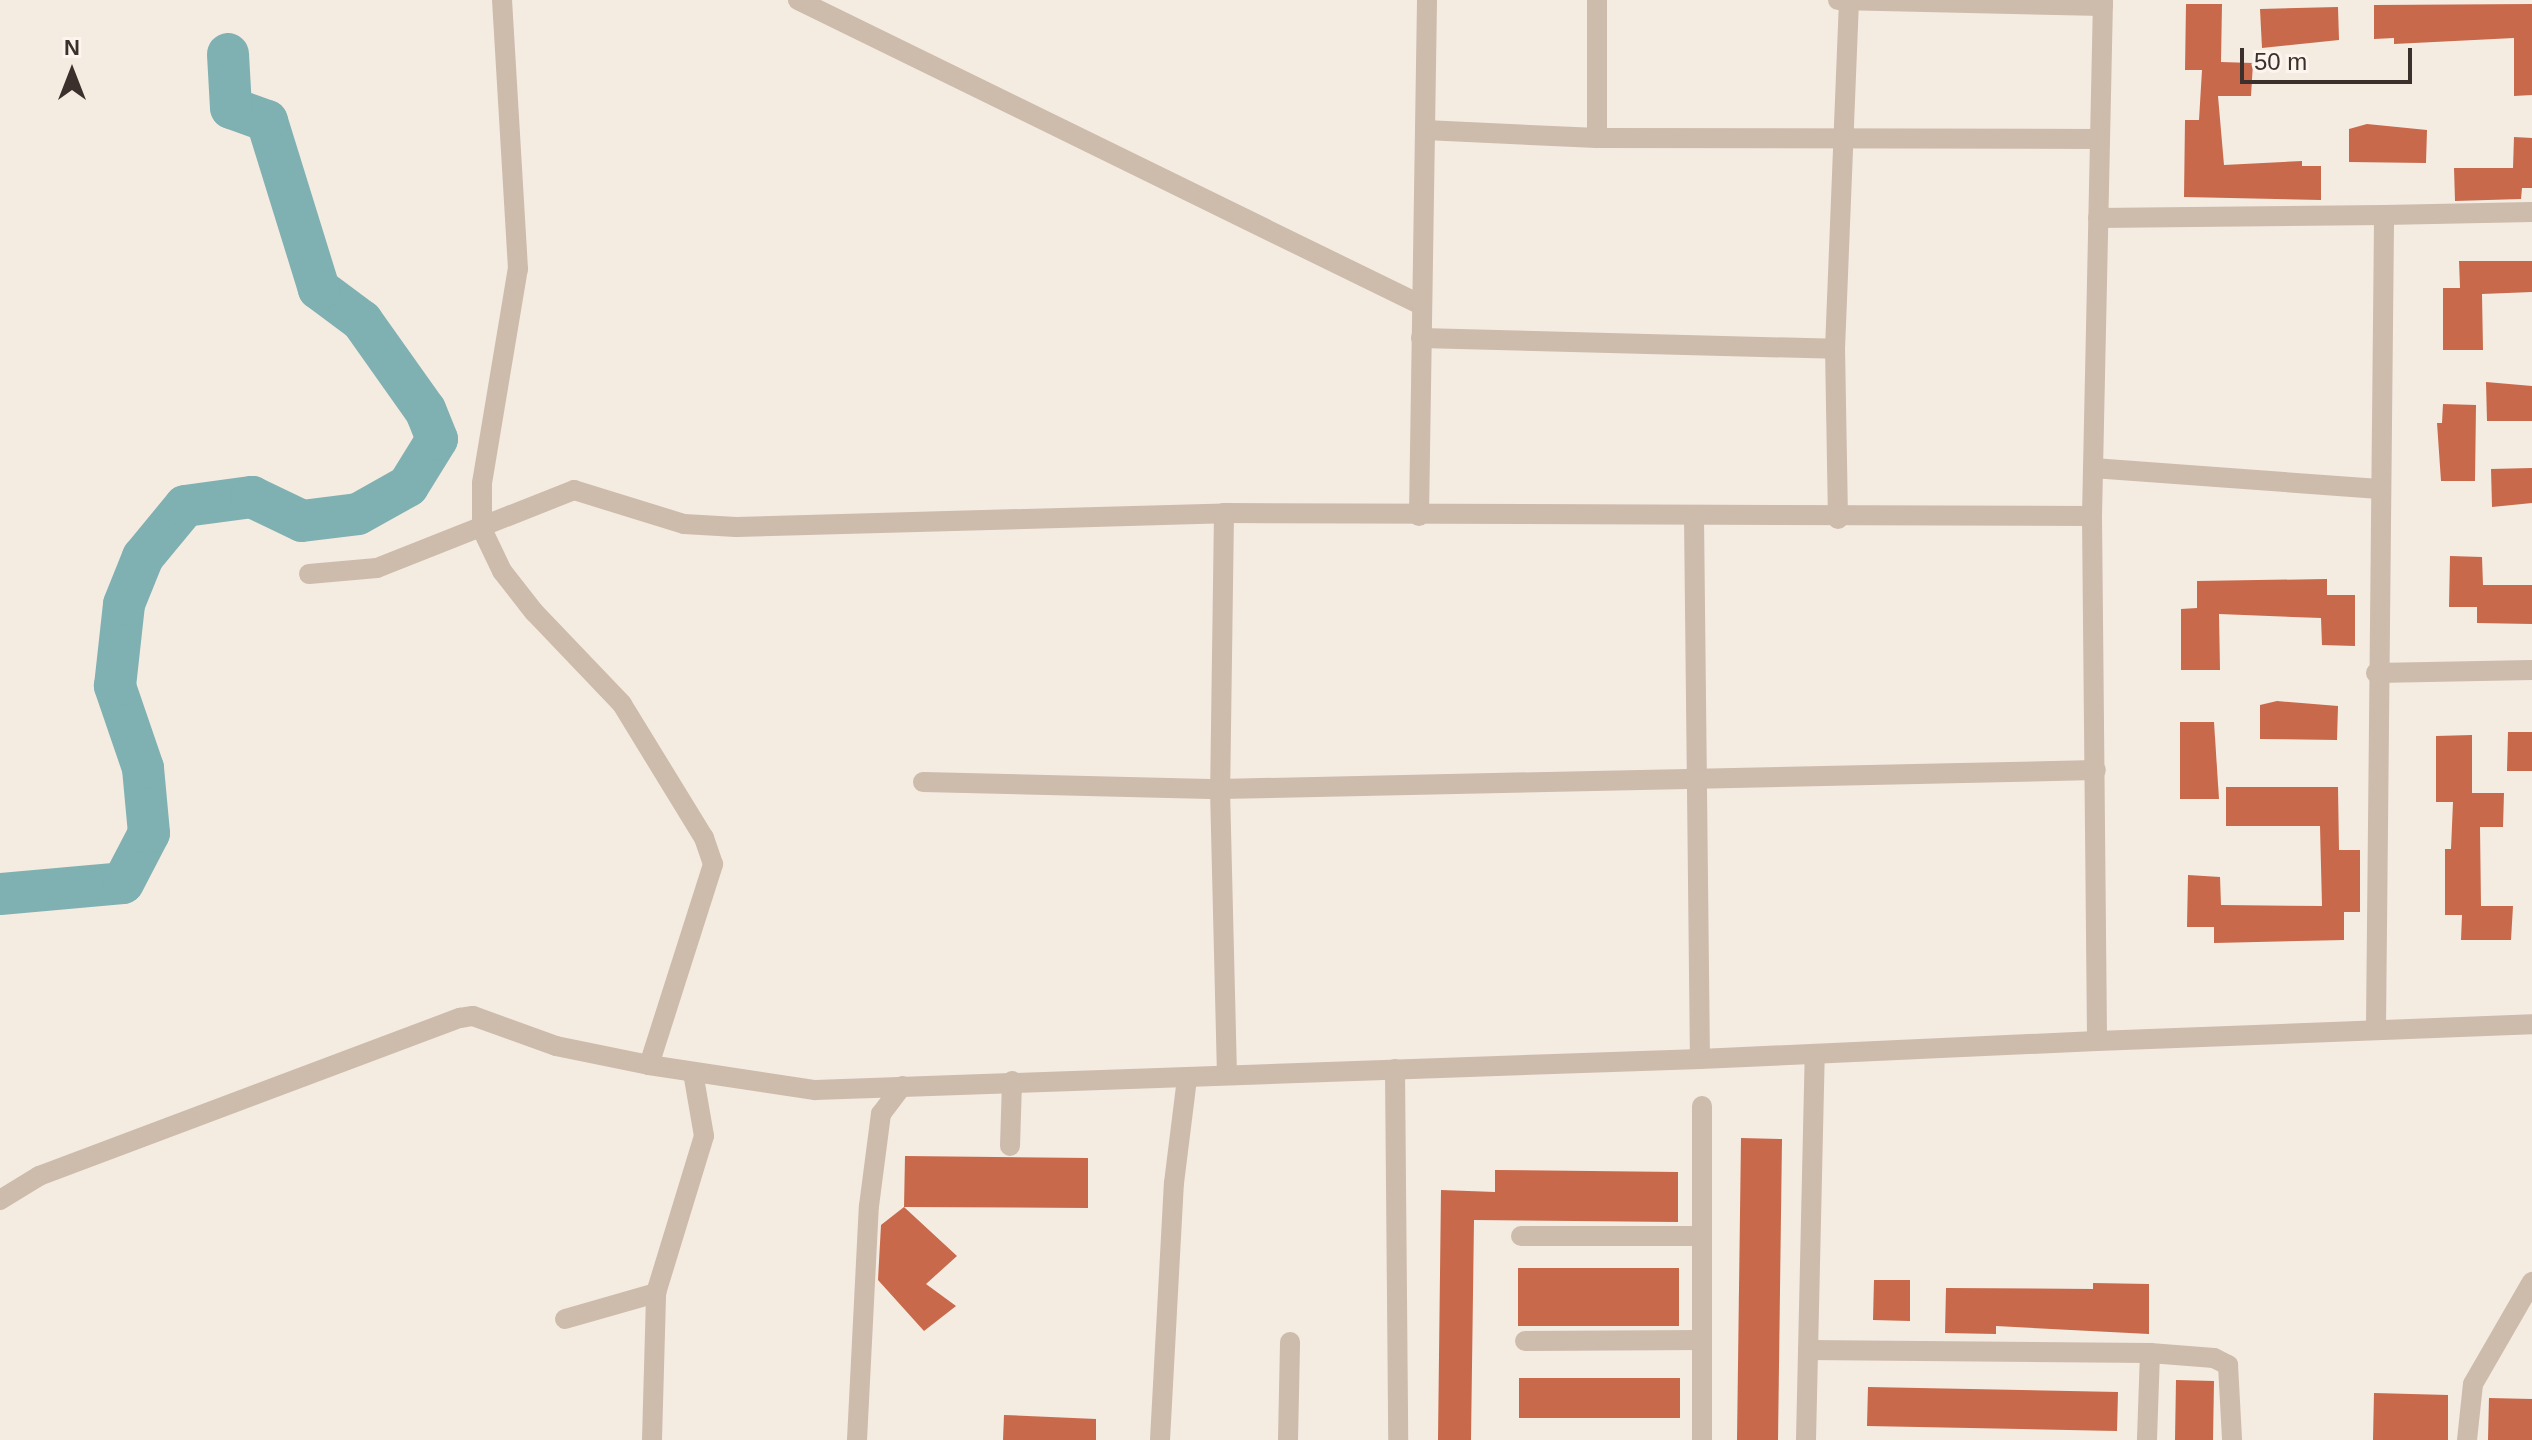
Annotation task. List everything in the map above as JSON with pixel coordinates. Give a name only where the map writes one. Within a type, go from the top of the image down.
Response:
[{"type":"street","points":[[502,0],[518,269],[482,483],[482,529],[502,571],[534,612],[622,704],[704,838],[713,864],[649,1065]]},
{"type":"street","points":[[798,0],[1421,305]]},
{"type":"street","points":[[1419,516],[1427,0]]},
{"type":"street","points":[[1597,0],[1597,138]]},
{"type":"street","points":[[1838,0],[2103,3],[2092,516],[2097,1041]]},
{"type":"street","points":[[1838,519],[1835,349],[1849,0]]},
{"type":"street","points":[[1425,130],[1597,138],[2100,139]]},
{"type":"street","points":[[2098,218],[2532,212]]},
{"type":"street","points":[[2376,1026],[2376,673],[2384,215]]},
{"type":"street","points":[[1421,338],[1835,349]]},
{"type":"street","points":[[2093,468],[2379,489]]},
{"type":"street","points":[[309,574],[377,568],[574,490],[700,526],[1224,513],[1838,519],[2092,516]]},
{"type":"street","points":[[1224,513],[1220,789],[1227,1073]]},
{"type":"street","points":[[1694,517],[1700,1059]]},
{"type":"street","points":[[2376,673],[2532,670]]},
{"type":"street","points":[[923,782],[1220,789],[1696,782],[2096,770]]},
{"type":"street","points":[[0,1200],[39,1176],[460,1018],[473,1016],[556,1046],[649,1065],[815,1090],[1012,1081],[1187,1078],[1227,1073],[1700,1059],[2376,1026],[2532,1024]]},
{"type":"street","points":[[1806,1440],[1815,1054]]},
{"type":"street","points":[[1395,1069],[1398,1440]]},
{"type":"street","points":[[652,1440],[656,1293],[704,1136],[693,1072]]},
{"type":"street","points":[[1160,1440],[1174,1183],[1187,1078]]},
{"type":"street","points":[[1010,1146],[1012,1081]]},
{"type":"street","points":[[857,1440],[869,1206],[881,1114],[902,1086]]},
{"type":"street","points":[[1702,1106],[1702,1440]]},
{"type":"street","points":[[1521,1236],[1701,1236]]},
{"type":"street","points":[[2467,1440],[2473,1384],[2532,1282]]},
{"type":"street","points":[[565,1319],[656,1293]]},
{"type":"street","points":[[1525,1341],[1701,1340]]},
{"type":"street","points":[[1288,1440],[1290,1342]]},
{"type":"street","points":[[1808,1350],[2150,1353],[2214,1358],[2228,1365],[2232,1440]]},
{"type":"street","points":[[2147,1440],[2150,1353]]},
{"type":"building","points":[[2186,4],[2222,4],[2221,62],[2253,63],[2251,96],[2218,96],[2224,165],[2302,161],[2302,166],[2321,166],[2321,200],[2184,197],[2185,120],[2199,120],[2202,70],[2185,70]]},
{"type":"building","points":[[2532,4],[2532,95],[2514,96],[2514,38],[2394,44],[2394,38],[2374,39],[2374,5]]},
{"type":"building","points":[[2338,7],[2339,40],[2262,48],[2260,9]]},
{"type":"building","points":[[2367,124],[2427,130],[2426,163],[2349,162],[2349,129]]},
{"type":"building","points":[[2514,137],[2532,138],[2532,188],[2522,188],[2521,199],[2455,201],[2454,168],[2513,168]]},
{"type":"building","points":[[2459,261],[2532,261],[2532,292],[2482,294],[2483,350],[2443,350],[2443,288],[2460,288]]},
{"type":"building","points":[[2486,382],[2532,386],[2532,421],[2487,421]]},
{"type":"building","points":[[2443,404],[2476,405],[2475,481],[2441,481],[2437,423],[2442,423]]},
{"type":"building","points":[[2532,468],[2532,503],[2492,507],[2491,469]]},
{"type":"building","points":[[2450,556],[2482,557],[2483,585],[2532,585],[2532,624],[2477,623],[2477,607],[2449,607]]},
{"type":"building","points":[[2327,579],[2327,595],[2355,595],[2355,646],[2322,645],[2321,618],[2219,614],[2220,670],[2181,670],[2181,609],[2197,608],[2197,581]]},
{"type":"building","points":[[2277,701],[2338,706],[2337,740],[2260,739],[2260,705]]},
{"type":"building","points":[[2180,722],[2214,722],[2219,799],[2180,799]]},
{"type":"building","points":[[2508,732],[2532,732],[2532,771],[2507,771]]},
{"type":"building","points":[[2472,735],[2472,793],[2504,793],[2503,827],[2480,827],[2481,906],[2513,906],[2511,940],[2461,940],[2462,915],[2445,915],[2445,849],[2451,849],[2453,802],[2436,802],[2436,736]]},
{"type":"building","points":[[2226,787],[2338,787],[2339,850],[2360,850],[2360,912],[2344,912],[2344,940],[2214,943],[2214,927],[2187,927],[2188,875],[2220,877],[2221,905],[2322,906],[2320,826],[2226,826]]},
{"type":"building","points":[[1741,1138],[1782,1139],[1778,1440],[1737,1440]]},
{"type":"building","points":[[905,1156],[1088,1158],[1088,1208],[904,1207]]},
{"type":"building","points":[[1495,1170],[1678,1172],[1678,1222],[1474,1220],[1471,1440],[1438,1440],[1441,1190],[1495,1192]]},
{"type":"building","points":[[904,1207],[957,1256],[926,1284],[956,1306],[924,1331],[878,1280],[881,1225]]},
{"type":"building","points":[[1518,1268],[1679,1268],[1679,1326],[1518,1326]]},
{"type":"building","points":[[1874,1280],[1910,1280],[1910,1321],[1873,1320]]},
{"type":"building","points":[[2093,1283],[2149,1284],[2149,1334],[1996,1326],[1996,1334],[1945,1333],[1946,1288],[2093,1289]]},
{"type":"building","points":[[1519,1378],[1680,1378],[1680,1418],[1519,1418]]},
{"type":"building","points":[[2176,1380],[2214,1381],[2213,1440],[2175,1440]]},
{"type":"building","points":[[1868,1387],[2118,1392],[2117,1431],[1867,1426]]},
{"type":"building","points":[[2374,1393],[2448,1395],[2448,1440],[2373,1440]]},
{"type":"building","points":[[2489,1398],[2532,1399],[2532,1440],[2488,1440]]},
{"type":"building","points":[[1004,1415],[1096,1419],[1096,1440],[1003,1440]]},
{"type":"waterway","points":[[0,894],[123,883],[149,833],[143,768],[115,686],[124,604],[143,557],[185,506],[252,497],[302,521],[358,514],[408,486],[437,439],[425,410],[362,321],[319,289],[267,121],[231,108],[228,54]]}]
